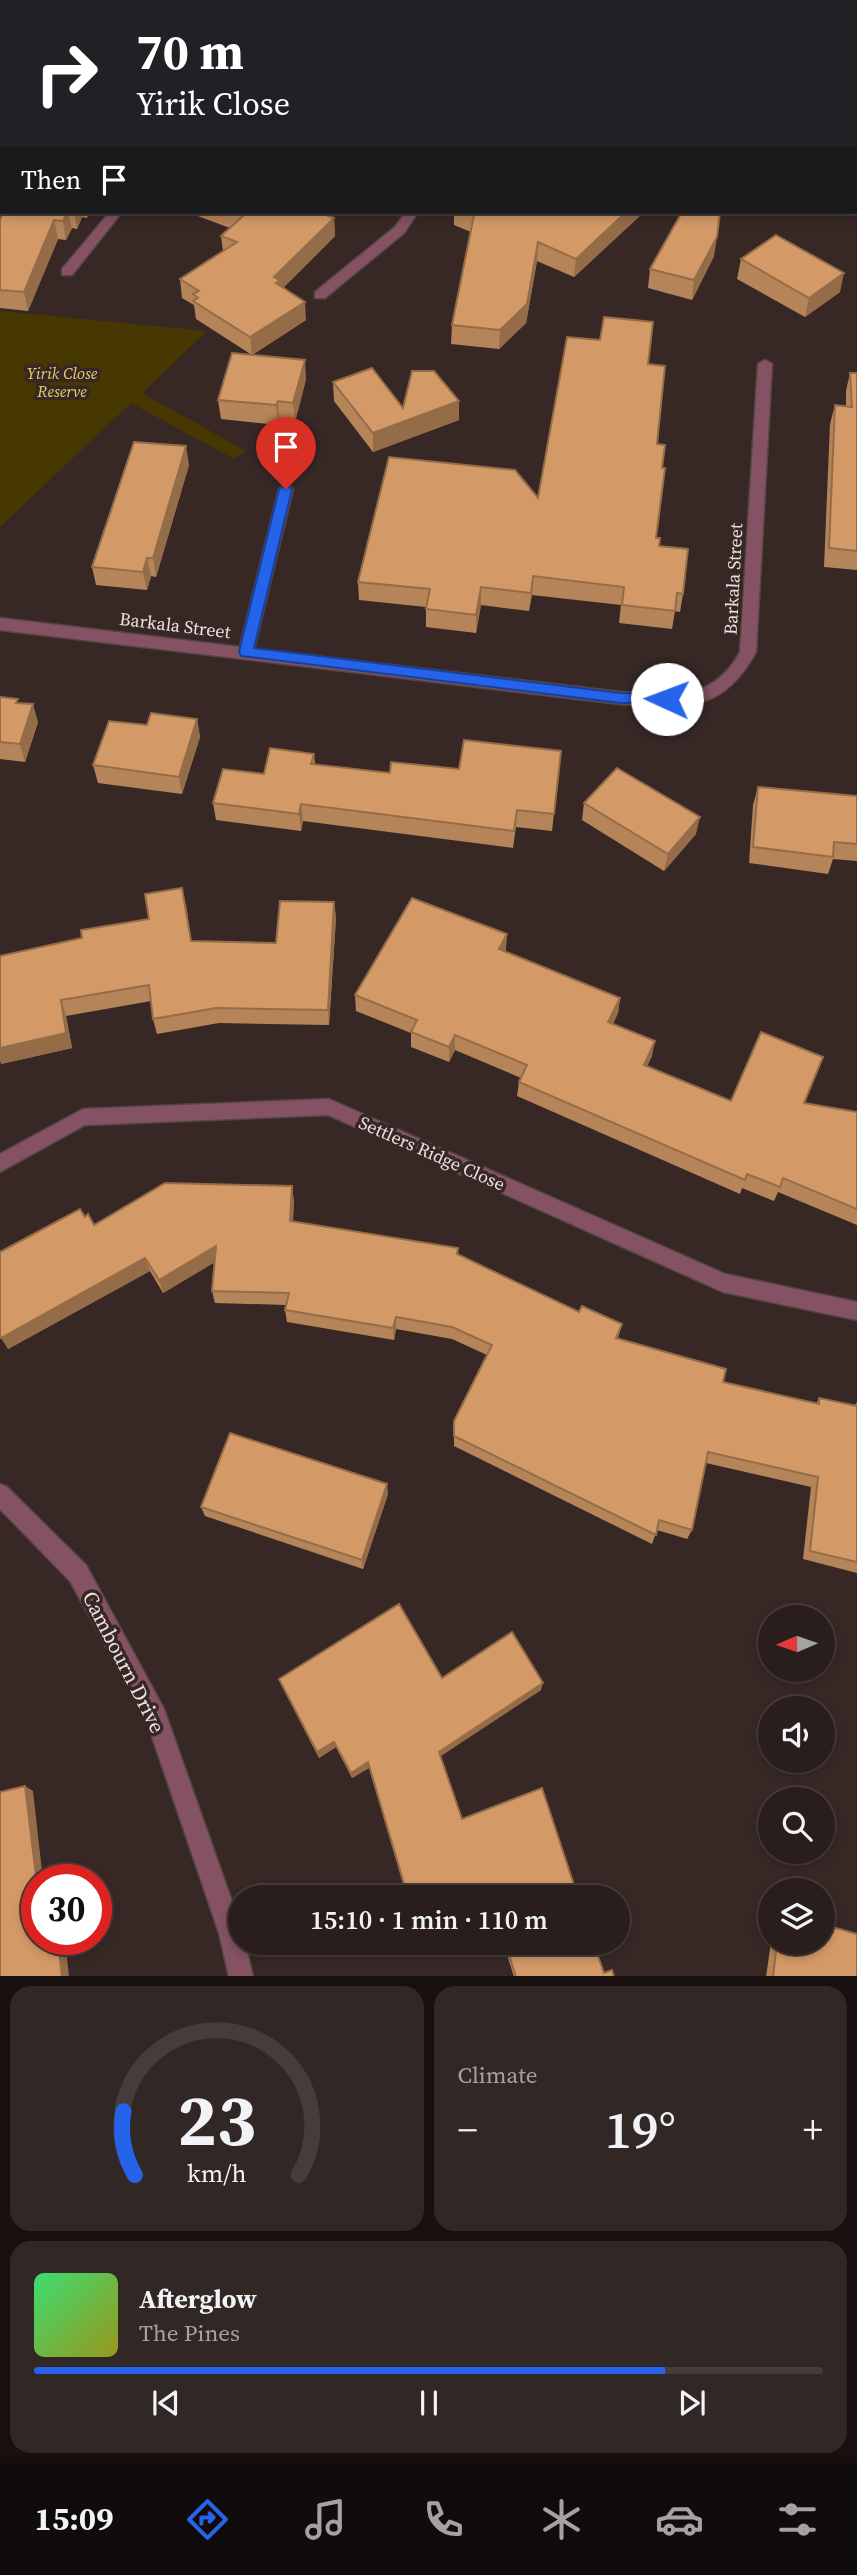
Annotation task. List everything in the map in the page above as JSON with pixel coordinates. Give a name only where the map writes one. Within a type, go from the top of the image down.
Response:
[{"type":"street","points":[[67,272],[114,214]]},
{"type":"street","points":[[320,295],[400,230],[411,214]]},
{"type":"street","name":"Barkala Street","points":[[0,624],[620,698],[682,700],[724,688],[739,673],[748,652],[765,364]]},
{"type":"street","points":[[246,652],[286,489]]},
{"type":"street","name":"Settlers Ridge Close","points":[[0,1164],[83,1117],[329,1107],[723,1283],[857,1311]]},
{"type":"street","name":"Cambourn Drive","points":[[0,1494],[78,1573],[156,1717],[231,1933],[241,1976]]},
{"type":"green space","name":"Yirik Close Reserve","points":[[0,311],[207,331],[142,393],[246,451],[234,459],[131,403],[0,527]]},
{"type":"building","points":[[3,214],[66,214],[63,221],[54,220],[24,292],[0,290],[0,219]]},
{"type":"building","points":[[238,214],[323,214],[334,218],[274,277],[280,280],[276,283],[305,302],[250,337],[193,301],[198,298],[193,294],[199,291],[180,279],[237,242],[221,236],[243,216]]},
{"type":"building","points":[[472,214],[624,214],[576,259],[538,242],[527,304],[500,330],[452,325],[474,215]]},
{"type":"building","points":[[681,214],[720,214],[717,237],[694,280],[650,269]]},
{"type":"building","points":[[776,235],[844,273],[809,298],[741,259]]},
{"type":"building","points":[[604,317],[653,322],[648,364],[665,366],[657,444],[665,445],[662,468],[665,468],[656,538],[660,538],[659,546],[688,549],[683,594],[677,593],[675,611],[622,605],[624,587],[533,576],[531,593],[481,587],[476,615],[426,609],[430,589],[358,582],[389,457],[515,470],[538,498],[567,337],[600,340]]},
{"type":"building","points":[[232,353],[305,360],[293,403],[278,401],[276,405],[218,400]]},
{"type":"building","points":[[372,368],[403,408],[412,371],[434,371],[459,401],[373,433],[333,382]]},
{"type":"building","points":[[850,373],[857,373],[857,551],[829,548],[835,405],[852,407]]},
{"type":"building","points":[[134,442],[186,446],[153,558],[147,558],[143,572],[92,567]]},
{"type":"building","points":[[0,697],[18,699],[16,703],[33,704],[20,744],[0,742]]},
{"type":"building","points":[[151,713],[197,719],[179,777],[93,765],[109,721],[147,725]]},
{"type":"building","points":[[464,740],[561,751],[554,814],[517,810],[514,831],[301,804],[299,814],[213,803],[223,769],[264,774],[270,748],[314,754],[311,764],[390,773],[391,762],[459,769]]},
{"type":"building","points":[[617,768],[700,817],[668,854],[584,803]]},
{"type":"building","points":[[758,787],[857,796],[857,844],[834,842],[833,857],[753,847]]},
{"type":"building","points":[[182,888],[191,941],[276,943],[280,901],[334,902],[328,1010],[216,1008],[153,1019],[149,985],[61,1000],[66,1033],[0,1048],[0,956],[82,938],[81,930],[149,919],[145,894]]},
{"type":"building","points":[[412,898],[507,934],[499,949],[620,998],[608,1022],[655,1041],[644,1065],[731,1101],[761,1032],[823,1057],[804,1103],[857,1112],[857,1209],[783,1178],[780,1187],[747,1174],[745,1180],[519,1082],[527,1065],[455,1035],[449,1047],[411,1032],[417,1020],[355,995]]},
{"type":"building","points":[[165,1183],[292,1186],[290,1221],[458,1248],[457,1254],[579,1312],[582,1306],[622,1324],[616,1338],[726,1369],[723,1382],[819,1404],[819,1398],[857,1406],[857,1562],[810,1551],[818,1477],[708,1452],[692,1530],[659,1520],[656,1535],[454,1436],[454,1421],[492,1345],[452,1327],[396,1317],[393,1328],[285,1310],[289,1293],[212,1291],[216,1246],[159,1280],[145,1258],[1,1338],[0,1252],[80,1209],[85,1217],[88,1214],[94,1225]]},
{"type":"building","points":[[230,1433],[387,1484],[362,1560],[201,1507]]},
{"type":"building","points":[[399,1604],[442,1678],[512,1632],[543,1683],[439,1752],[462,1819],[542,1788],[574,1885],[404,1885],[368,1762],[351,1773],[334,1742],[317,1752],[279,1679]]},
{"type":"building","points":[[25,1786],[35,1864],[21,1864],[21,1955],[60,1955],[62,1976],[0,1976],[0,1792]]},
{"type":"building","points":[[835,1928],[857,1934],[857,1976],[773,1976],[776,1955],[835,1955]]},
{"type":"building","points":[[509,1955],[598,1955],[604,1973],[612,1970],[614,1976],[516,1976]]},
{"type":"route","points":[[286,489],[246,652],[620,698],[667,699]]}]
